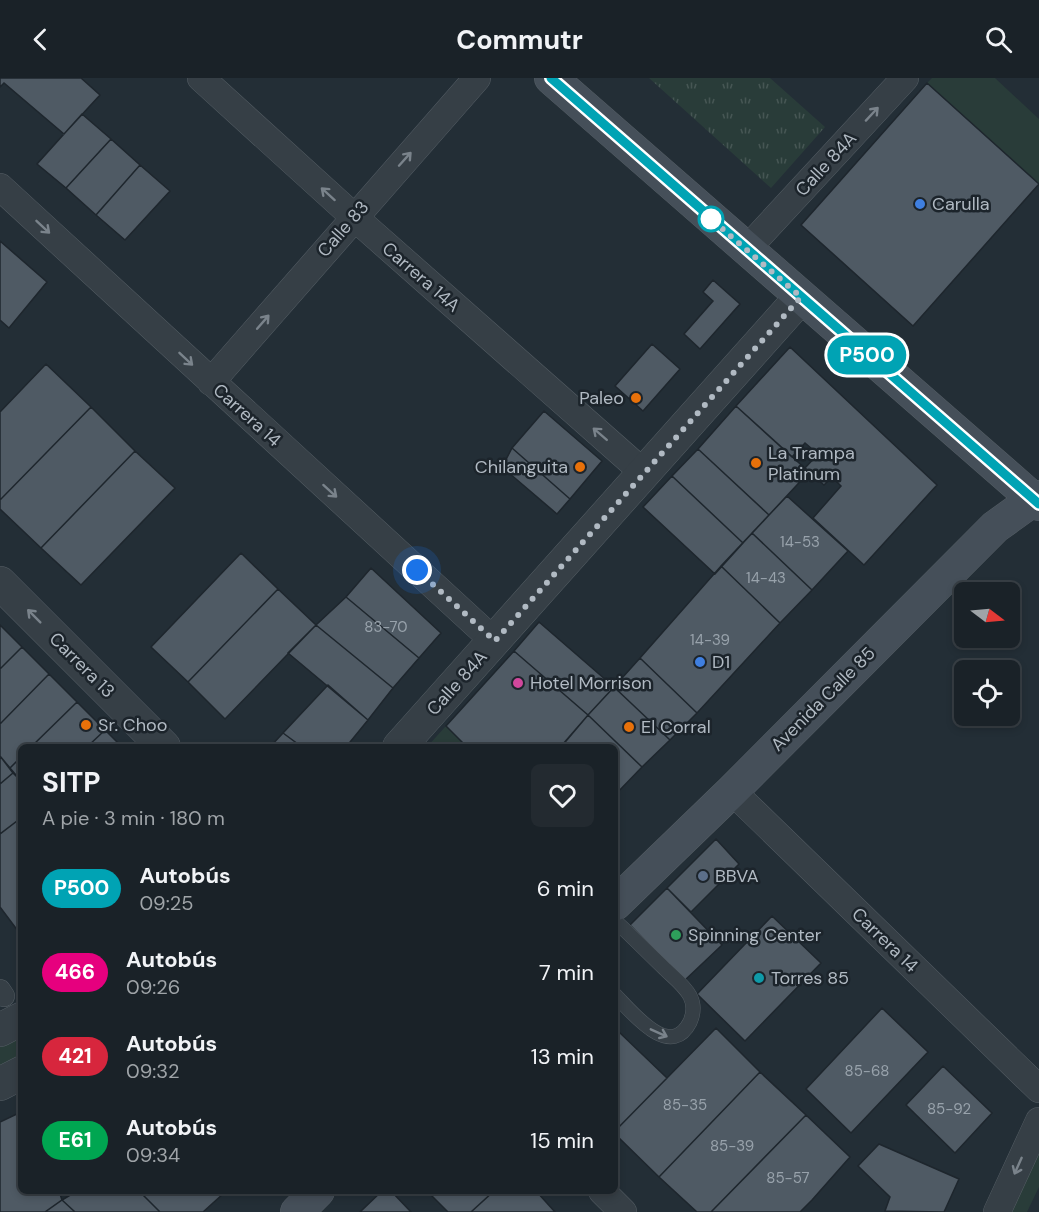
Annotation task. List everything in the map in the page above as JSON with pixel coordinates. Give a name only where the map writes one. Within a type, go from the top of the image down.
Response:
[{"type":"main road","points":[[551,78],[801,297],[1038,494]]},
{"type":"main road","name":"Avenida Calle 85","points":[[618,901],[732,791],[995,527],[1038,494]]},
{"type":"main road","points":[[297,1212],[315,1194]]},
{"type":"street","name":"Carrera 14A","points":[[201,78],[354,217],[644,473]]},
{"type":"street","name":"Calle 83","points":[[211,382],[477,78]]},
{"type":"street","name":"Calle 84A","points":[[746,250],[905,78]]},
{"type":"street","name":"Carrera 14","points":[[0,187],[495,641]]},
{"type":"street","name":"Calle 84A","points":[[402,744],[801,297]]},
{"type":"street","name":"Carrera 13","points":[[0,582],[161,744]]},
{"type":"street","name":"Carrera 14","points":[[732,791],[1039,1089]]},
{"type":"street","points":[[0,1030],[8,1002]]},
{"type":"street","points":[[0,1084],[18,1075]]},
{"type":"street","points":[[997,1212],[1039,1121]]},
{"type":"street","points":[[605,1194],[623,1212]]},
{"type":"lane","points":[[618,924],[685,989],[694,1008],[686,1029],[678,1035],[668,1037],[648,1028],[618,998]]},
{"type":"green space","points":[[649,78],[770,78],[825,127],[771,188]]},
{"type":"green space","points":[[932,78],[995,78],[1039,119],[1039,184],[927,83]]},
{"type":"green space","points":[[446,726],[464,744],[430,744]]},
{"type":"green space","points":[[18,1035],[18,1064],[0,1073],[0,1044]]},
{"type":"green space","points":[[1039,1147],[1039,1187],[1027,1212],[1009,1212]]},
{"type":"building","points":[[0,78],[81,78],[100,95],[64,134],[4,83],[0,87]]},
{"type":"building","name":"Carulla","points":[[927,83],[1039,184],[913,326],[801,225]]},
{"type":"building","points":[[82,114],[111,139],[66,188],[37,164]]},
{"type":"building","points":[[111,139],[140,165],[96,215],[66,188]]},
{"type":"building","points":[[140,165],[170,191],[125,240],[96,215]]},
{"type":"building","points":[[0,241],[47,282],[9,328],[0,320]]},
{"type":"building","points":[[713,280],[740,304],[700,349],[684,334],[713,301],[703,292]]},
{"type":"building","points":[[652,344],[680,369],[643,411],[615,386]]},
{"type":"building","points":[[790,347],[937,485],[864,565],[813,518],[841,486],[832,477],[824,485],[805,468],[818,454],[805,443],[792,457],[736,406]]},
{"type":"building","points":[[46,364],[91,407],[0,500],[0,412]]},
{"type":"building","name":"La Trampa Platinum","points":[[736,406],[809,472],[769,515],[698,449]]},
{"type":"building","points":[[91,407],[135,451],[41,548],[0,509],[0,500]]},
{"type":"building","points":[[544,411],[602,461],[570,499],[512,448]]},
{"type":"building","points":[[512,448],[570,499],[557,514],[502,467]]},
{"type":"building","points":[[698,449],[769,515],[743,543],[672,476]]},
{"type":"building","points":[[135,451],[175,488],[81,585],[41,548]]},
{"type":"building","points":[[672,476],[743,543],[715,574],[643,507]]},
{"type":"building","points":[[787,496],[848,551],[812,590],[752,533]]},
{"type":"building","points":[[752,533],[812,590],[780,623],[721,566]]},
{"type":"building","points":[[241,553],[278,589],[188,682],[151,647]]},
{"type":"building","points":[[721,566],[780,623],[697,713],[640,658]]},
{"type":"building","points":[[371,568],[441,633],[419,658],[346,597]]},
{"type":"building","points":[[278,589],[316,625],[225,719],[188,682]]},
{"type":"building","points":[[346,597],[419,658],[393,688],[316,625]]},
{"type":"building","points":[[539,622],[614,687],[588,715],[514,651]]},
{"type":"building","points":[[0,625],[22,647],[0,669]]},
{"type":"building","points":[[316,625],[393,688],[368,720],[288,653]]},
{"type":"building","points":[[22,647],[49,674],[0,724],[0,669]]},
{"type":"building","name":"Hotel Morrison","points":[[514,651],[588,715],[564,744],[464,744],[446,726]]},
{"type":"building","points":[[640,658],[697,713],[670,740],[614,687]]},
{"type":"building","points":[[49,674],[77,702],[34,744],[18,744],[18,760],[10,768],[0,756],[0,724]]},
{"type":"building","points":[[328,685],[368,720],[348,744],[298,744],[283,733]]},
{"type":"building","name":"El Corral","points":[[614,687],[670,740],[642,767],[588,715]]},
{"type":"building","points":[[77,702],[105,730],[90,744],[34,744]]},
{"type":"building","points":[[588,715],[642,767],[618,792],[618,744],[563,744]]},
{"type":"building","points":[[105,730],[119,744],[90,744]]},
{"type":"building","points":[[283,733],[298,744],[273,744]]},
{"type":"building","points":[[0,756],[13,773],[0,784]]},
{"type":"building","points":[[18,760],[18,777],[10,768]]},
{"type":"building","points":[[13,773],[18,778],[18,820],[0,834],[0,784]]},
{"type":"building","points":[[18,820],[18,931],[0,907],[0,834]]},
{"type":"building","name":"BBVA","points":[[716,839],[739,864],[691,912],[667,888]]},
{"type":"building","name":"Spinning Center","points":[[667,888],[722,945],[684,981],[630,925]]},
{"type":"building","name":"Torres 85","points":[[772,916],[821,963],[745,1041],[697,994]]},
{"type":"building","name":"Torres 85","points":[[882,1008],[928,1052],[851,1133],[806,1089]]},
{"type":"building","points":[[716,1028],[760,1072],[659,1177],[618,1137],[618,1128]]},
{"type":"building","points":[[618,1033],[667,1078],[618,1128]]},
{"type":"building","points":[[943,1066],[992,1113],[955,1153],[906,1105]]},
{"type":"building","points":[[760,1072],[806,1115],[711,1212],[697,1212],[659,1177]]},
{"type":"building","points":[[18,1113],[18,1194],[60,1194],[62,1200],[45,1212],[0,1212],[0,1122]]},
{"type":"building","points":[[806,1115],[850,1157],[812,1200],[800,1212],[711,1212]]},
{"type":"building","points":[[879,1144],[959,1179],[944,1212],[885,1211],[890,1197],[858,1166]]},
{"type":"building","points":[[72,1194],[142,1194],[160,1212],[75,1212],[62,1200]]},
{"type":"building","points":[[142,1194],[223,1194],[203,1212],[160,1212]]},
{"type":"building","points":[[379,1194],[394,1194],[411,1212],[360,1212]]},
{"type":"building","points":[[491,1194],[471,1212],[448,1212],[431,1195]]},
{"type":"building","points":[[491,1194],[539,1194],[555,1212],[471,1212]]},
{"type":"building","points":[[62,1200],[75,1212],[45,1212]]},
{"type":"bus line","name":"P500","points":[[551,78],[1039,504]]},
{"type":"place","name":"Carulla","points":[[920,204]]},
{"type":"place","name":"Paleo","points":[[636,398]]},
{"type":"place","name":"La Trampa Platinum","points":[[756,463]]},
{"type":"place","name":"Chilanguita","points":[[580,467]]},
{"type":"place","name":"D1","points":[[700,662]]},
{"type":"place","name":"Hotel Morrison","points":[[518,683]]},
{"type":"place","name":"Sr. Choo","points":[[86,725]]},
{"type":"place","name":"El Corral","points":[[629,727]]},
{"type":"place","name":"BBVA","points":[[703,876]]},
{"type":"place","name":"Spinning Center","points":[[676,935]]},
{"type":"place","name":"Torres 85","points":[[759,978]]},
{"type":"route","points":[[417,570],[495,641],[801,297],[711,219]]}]
